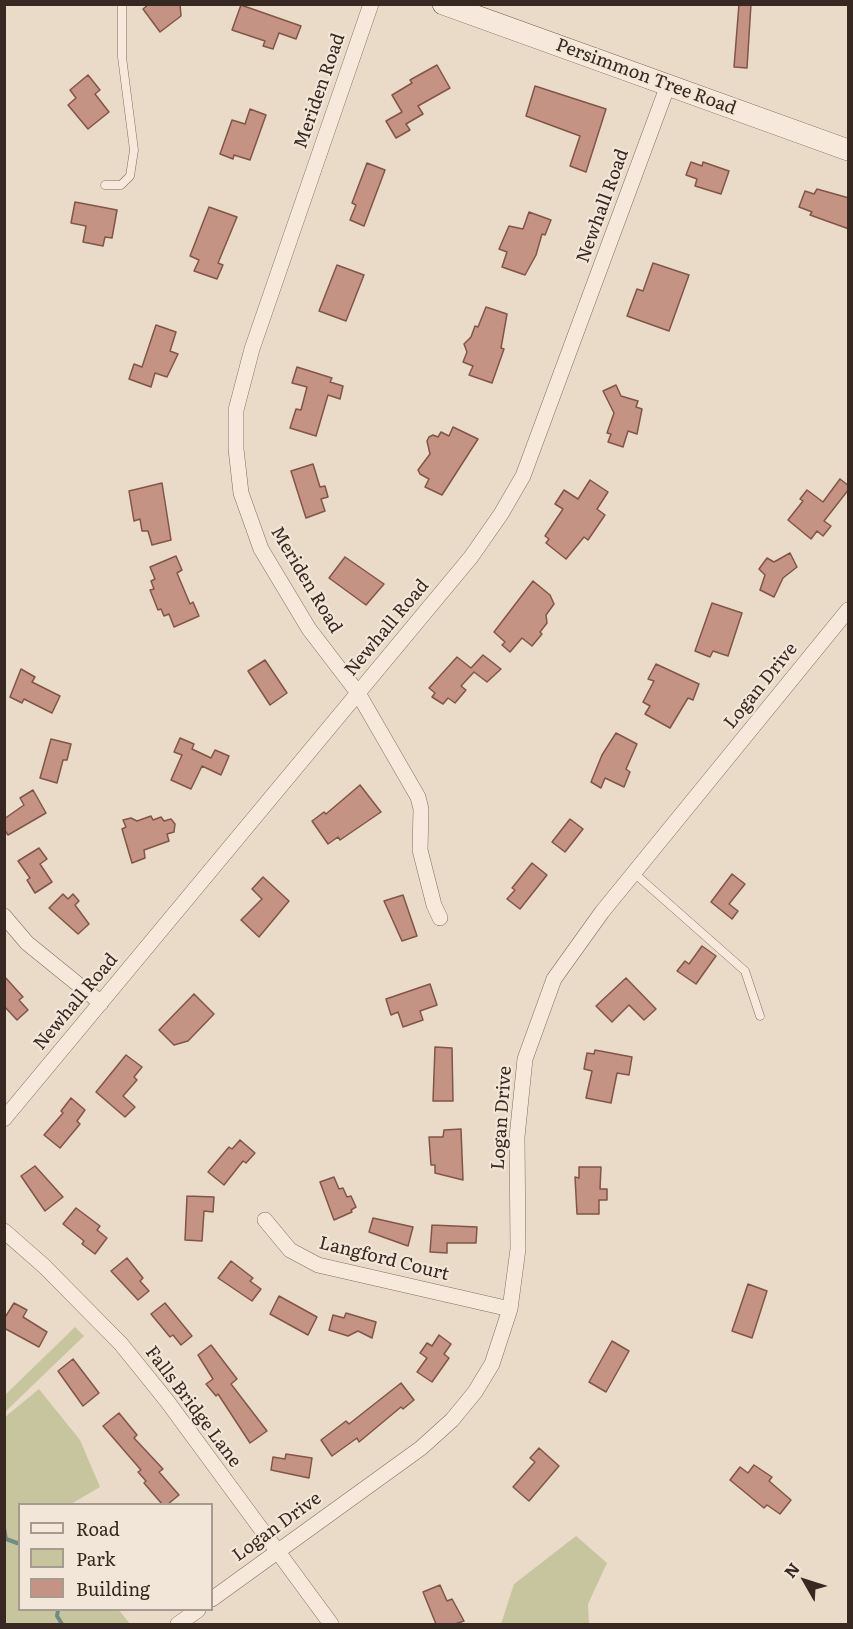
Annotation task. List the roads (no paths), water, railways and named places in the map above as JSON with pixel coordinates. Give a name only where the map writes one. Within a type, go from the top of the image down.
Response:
[{"type":"main road","name":"Persimmon Tree Road","points":[[443,4],[849,150]]},
{"type":"street","name":"Meriden Road","points":[[371,4],[252,349],[236,410],[241,493],[261,549],[309,629],[358,693],[418,797],[421,809],[420,850],[434,905],[440,918]]},
{"type":"street","name":"Newhall Road","points":[[4,1119],[471,557],[501,514],[523,476],[668,85]]},
{"type":"street","name":"Logan Drive","points":[[213,1598],[421,1448],[452,1420],[475,1392],[492,1364],[510,1309],[518,1249],[517,1137],[525,1059],[554,979],[602,912],[849,610]]},
{"type":"street","points":[[4,916],[27,943],[101,1003]]},
{"type":"street","name":"Langford Court","points":[[265,1220],[290,1250],[318,1265],[510,1309]]},
{"type":"street","name":"Falls Bridge Lane","points":[[4,1231],[44,1266],[120,1344],[166,1401],[331,1624]]},
{"type":"street","points":[[178,1624],[197,1611]]},
{"type":"lane","points":[[105,185],[121,185],[130,176],[134,150],[122,57],[122,4]]},
{"type":"lane","points":[[634,873],[745,971],[760,1016]]},
{"type":"waterway","points":[[4,1528],[6,1539],[18,1543]]},
{"type":"waterway","points":[[58,1611],[57,1616],[62,1624]]}]
